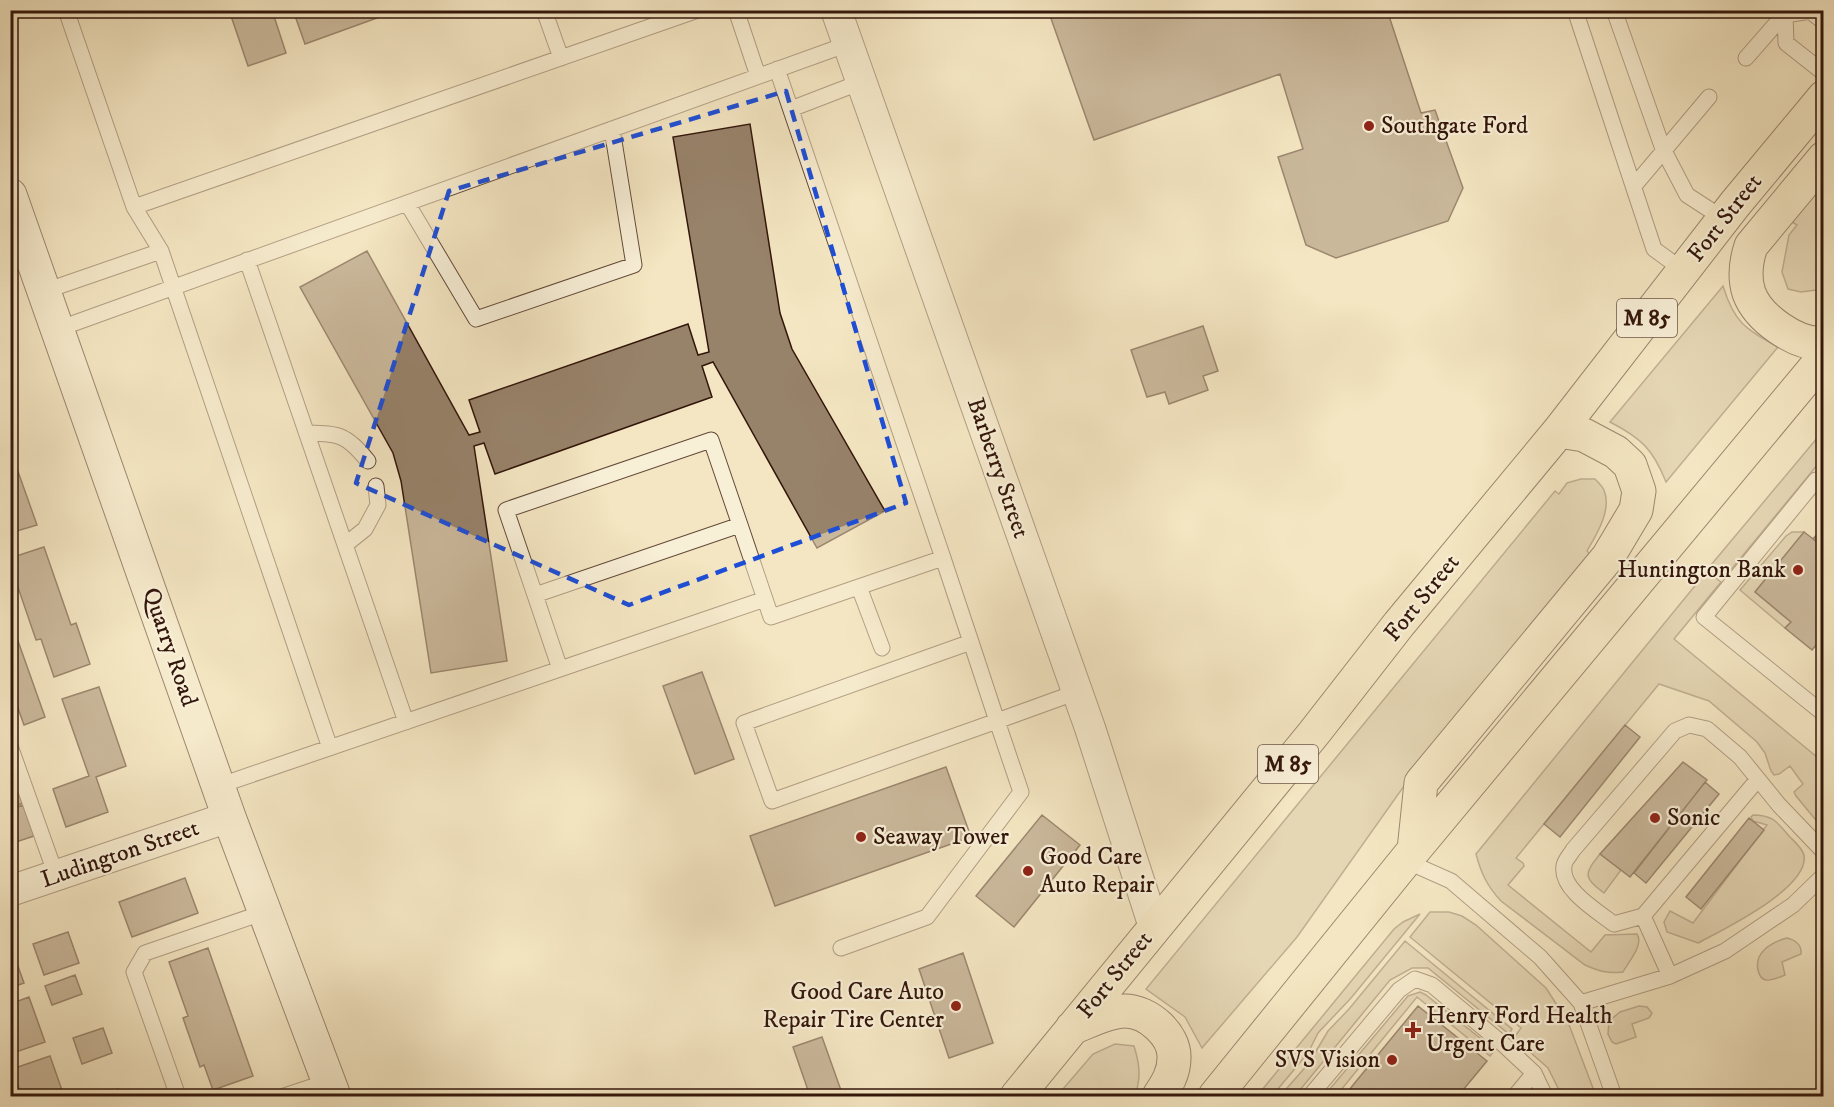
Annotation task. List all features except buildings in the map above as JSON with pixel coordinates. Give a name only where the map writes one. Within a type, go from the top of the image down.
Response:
[{"type":"main road","name":"Fort Street","points":[[1017,1096],[1314,733],[1399,624],[1559,431],[1724,219],[1824,97]]},
{"type":"main road","points":[[1824,158],[1751,246],[1746,259],[1749,294],[1765,318],[1801,341],[1812,344],[1824,343]]},
{"type":"main road","points":[[1215,1096],[1410,856],[1824,357]]},
{"type":"main road","points":[[1410,856],[1421,783],[1608,557],[1636,510],[1639,491],[1630,465],[1616,452],[1593,439],[1584,435],[1559,431]]},
{"type":"main road","points":[[1071,1029],[1109,1014],[1126,1011],[1157,1023],[1170,1041],[1175,1056],[1172,1076],[1159,1096]]},
{"type":"street","name":"Barberry Street","points":[[836,10],[1077,693],[1154,927]]},
{"type":"street","name":"Quarry Road","points":[[10,195],[229,817],[332,1089]]},
{"type":"street","name":"Ludington Street","points":[[10,891],[229,817]]},
{"type":"lane","points":[[66,10],[134,207],[161,251],[330,748]]},
{"type":"lane","points":[[544,10],[561,58]]},
{"type":"lane","points":[[134,207],[698,10]]},
{"type":"lane","points":[[736,10],[758,76]]},
{"type":"lane","points":[[1575,10],[1654,249],[1684,271]]},
{"type":"lane","points":[[1614,10],[1664,149],[1687,195],[1724,219]]},
{"type":"lane","points":[[1746,58],[1786,13],[1810,11],[1824,22]]},
{"type":"lane","points":[[1786,13],[1786,42],[1824,73]]},
{"type":"lane","points":[[58,329],[848,44]]},
{"type":"lane","points":[[777,69],[1021,792],[927,917],[841,948]]},
{"type":"lane","points":[[791,109],[861,82]]},
{"type":"lane","points":[[1634,186],[1709,97]]},
{"type":"lane","points":[[407,202],[476,319],[634,265],[612,129]]},
{"type":"lane","points":[[45,291],[161,251]]},
{"type":"lane","points":[[247,260],[406,722]]},
{"type":"lane","points":[[307,433],[333,434],[353,443],[368,461]]},
{"type":"lane","points":[[560,669],[506,510],[711,440],[771,616],[943,558]]},
{"type":"lane","points":[[1824,487],[1816,480],[1704,617],[1824,714]]},
{"type":"lane","points":[[345,545],[365,529],[378,505],[376,486]]},
{"type":"lane","points":[[535,595],[740,525]]},
{"type":"lane","points":[[859,587],[882,648]]},
{"type":"lane","points":[[218,786],[765,599]]},
{"type":"lane","points":[[970,642],[744,723],[772,801],[1077,693]]},
{"type":"lane","points":[[1758,779],[1643,916],[1614,924],[1587,904],[1566,883],[1563,865],[1574,850],[1675,731],[1689,725],[1707,729],[1740,757],[1824,852]]},
{"type":"lane","points":[[10,746],[56,875]]},
{"type":"lane","points":[[1410,856],[1450,881],[1540,957],[1581,1003],[1614,1096]]},
{"type":"lane","points":[[1581,1003],[1670,976],[1725,951],[1793,905],[1824,875]]},
{"type":"lane","points":[[178,1096],[134,972],[145,953],[265,912]]},
{"type":"lane","points":[[1643,916],[1670,976]]},
{"type":"lane","points":[[1310,1096],[1399,990],[1415,979],[1432,985],[1504,1045],[1534,1073],[1545,1096]]},
{"type":"lane","points":[[1515,1096],[1534,1073]]},
{"type":"lane","points":[[284,1096],[332,1089]]},
{"type":"highlighted area","points":[[786,91],[906,503],[629,605],[356,483],[449,191]]},
{"type":"shaded area","points":[[1823,182],[1823,282],[1816,290],[1801,292],[1788,289],[1782,272],[1789,235],[1797,225],[1792,222]]},
{"type":"shaded area","points":[[1723,286],[1732,308],[1742,323],[1778,347],[1666,482],[1656,461],[1645,446],[1630,433],[1610,422]]},
{"type":"shaded area","points":[[1823,431],[1823,458],[1725,577],[1711,565]]},
{"type":"shaded area","points":[[1581,479],[1595,479],[1603,489],[1606,498],[1605,514],[1587,551],[1591,555],[1409,779],[1297,937],[1202,1048],[1185,1017],[1146,989],[1555,491],[1559,494],[1567,483]]},
{"type":"shaded area","points":[[1792,532],[1804,532],[1755,592],[1791,622],[1785,628],[1740,590]]},
{"type":"shaded area","points":[[1707,571],[1721,582],[1674,639],[1823,762],[1823,825],[1820,825],[1796,796],[1794,792],[1803,784],[1790,766],[1774,775],[1765,753],[1757,742],[1709,701],[1659,684],[1516,858],[1524,866],[1508,885],[1591,952],[1605,935],[1637,934],[1639,943],[1623,972],[1613,973],[1599,970],[1585,965],[1501,901],[1485,879],[1476,854]]},
{"type":"shaded area","points":[[1753,815],[1765,816],[1774,820],[1802,850],[1804,855],[1802,868],[1793,881],[1779,894],[1744,918],[1698,943],[1667,932],[1664,922],[1670,911],[1693,923],[1767,825],[1753,821],[1751,817]]},
{"type":"shaded area","points":[[1600,854],[1621,870],[1604,893],[1592,883],[1588,875],[1591,866]]},
{"type":"shaded area","points":[[1430,912],[1449,912],[1462,916],[1476,925],[1546,988],[1568,1022],[1596,1096],[1562,1096],[1548,1068],[1514,1038],[1521,1028],[1410,937]]},
{"type":"shaded area","points":[[1420,914],[1351,998],[1318,1033],[1308,1053],[1272,1096],[1257,1096],[1394,929]]},
{"type":"shaded area","points":[[1787,938],[1797,943],[1801,954],[1782,962],[1785,975],[1771,980],[1763,979],[1760,977],[1757,964],[1761,953],[1770,945]]},
{"type":"shaded area","points":[[1405,941],[1512,1029],[1509,1034],[1428,968],[1412,968],[1390,980],[1295,1096],[1280,1096],[1309,1063],[1328,1031]]},
{"type":"shaded area","points":[[1420,992],[1495,1050],[1490,1056],[1417,997],[1336,1096],[1324,1096],[1408,996]]},
{"type":"shaded area","points":[[1639,1006],[1647,1007],[1652,1013],[1649,1018],[1632,1024],[1636,1037],[1616,1044],[1612,1042],[1608,1034],[1609,1021],[1620,1012]]},
{"type":"shaded area","points":[[1115,1044],[1134,1046],[1139,1071],[1135,1096],[1057,1096],[1093,1054]]},
{"type":"place","name":"Southgate Ford","points":[[1369,126]]},
{"type":"place","name":"Huntington Bank","points":[[1798,570]]},
{"type":"place","name":"Sonic","points":[[1655,818]]},
{"type":"place","name":"Seaway Tower","points":[[861,837]]},
{"type":"place","name":"Good Care Auto Repair","points":[[1028,871]]},
{"type":"place","name":"Good Care Auto Repair Tire Center","points":[[956,1006]]},
{"type":"place","name":"Henry Ford Health Urgent Care","points":[[1413,1030]]},
{"type":"place","name":"SVS Vision","points":[[1392,1060]]}]
